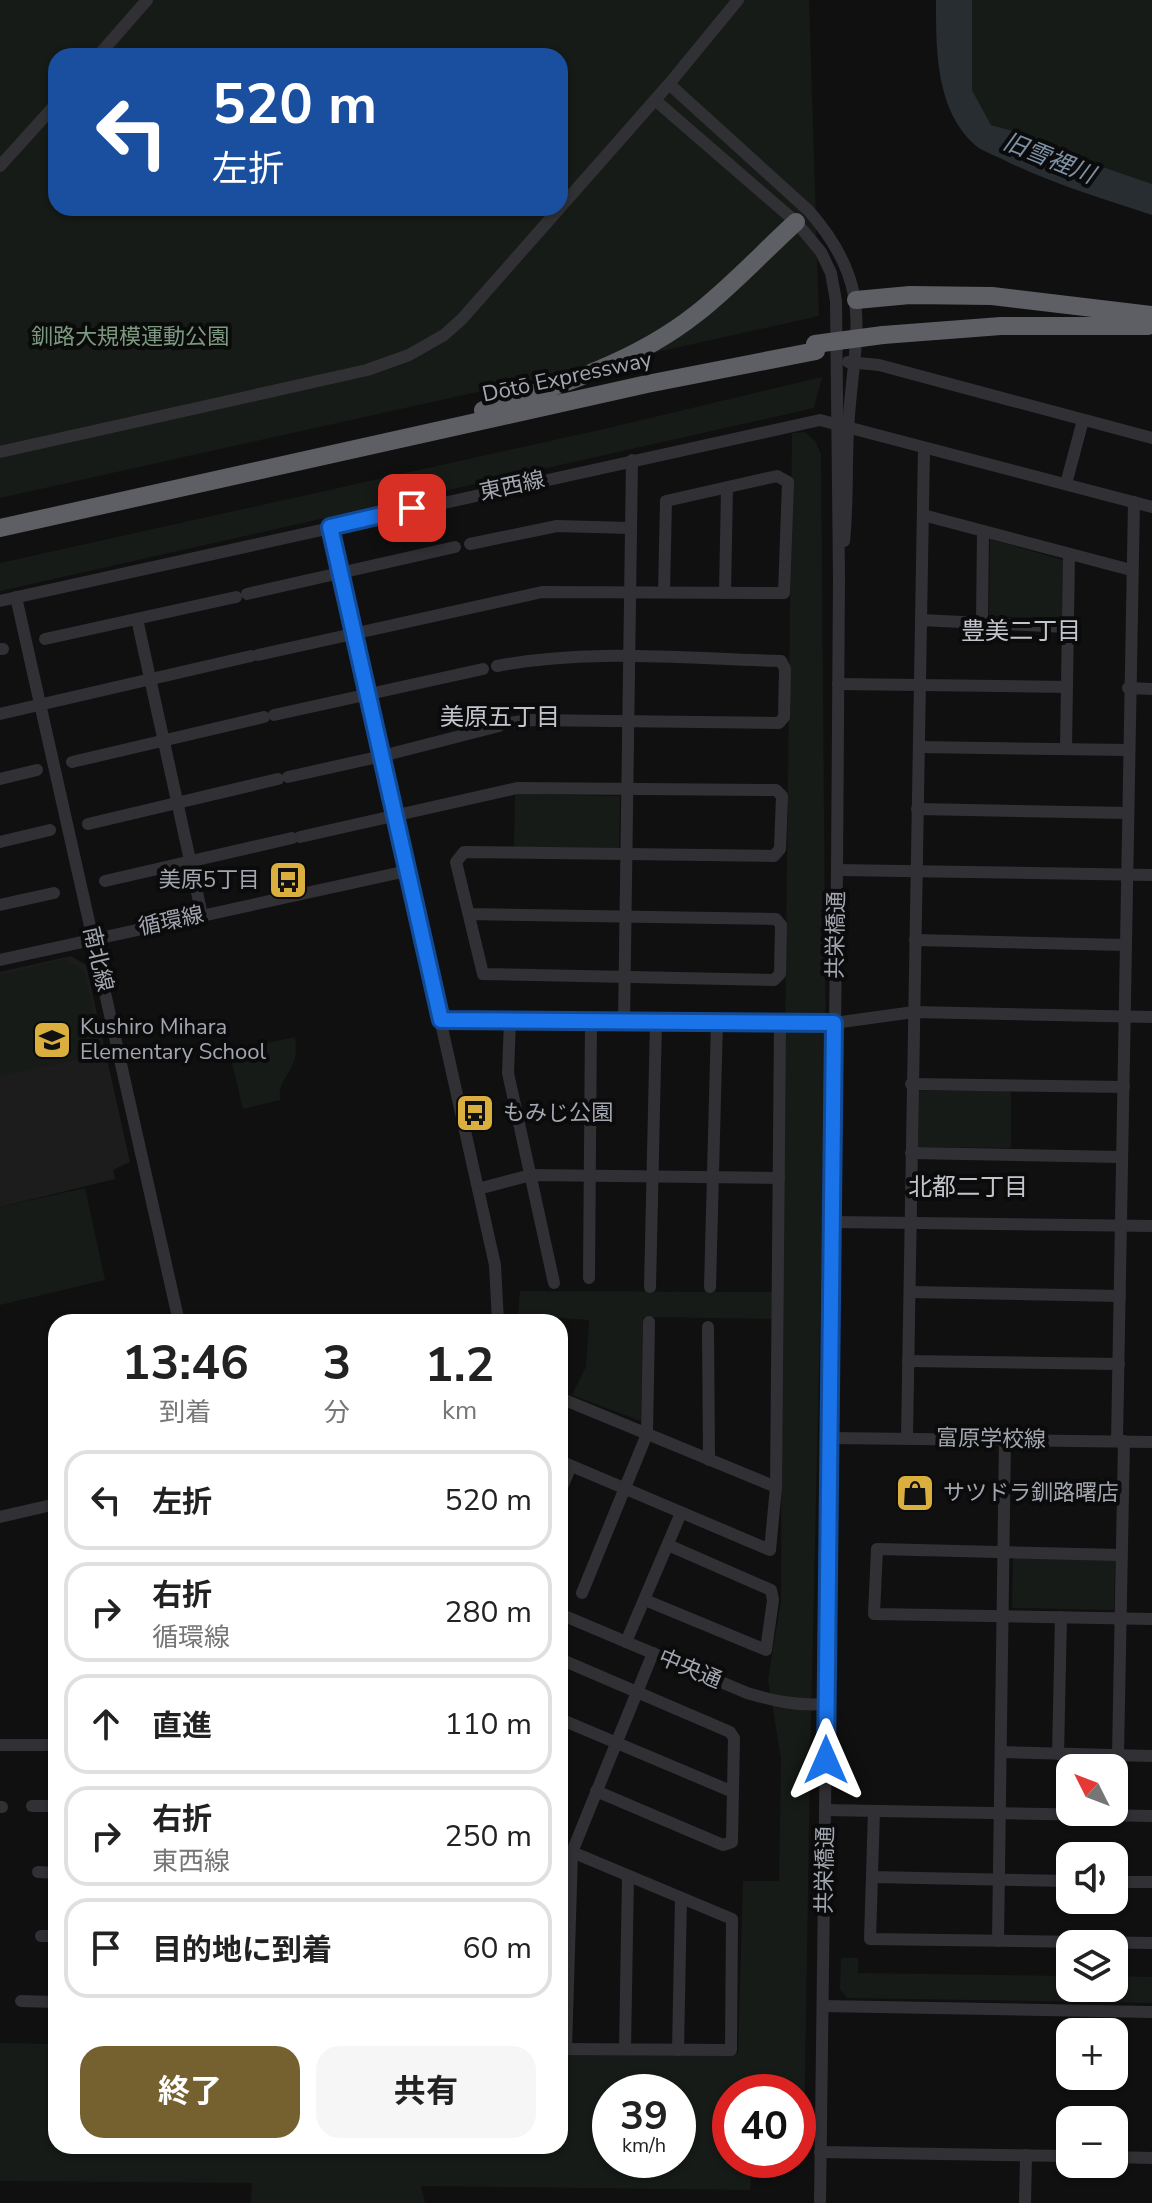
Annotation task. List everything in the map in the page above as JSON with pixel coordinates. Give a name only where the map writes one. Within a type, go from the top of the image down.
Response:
[{"type":"highway","points":[[465,415],[571,381],[639,351],[696,314],[802,216]]},
{"type":"highway","points":[[856,300],[910,295],[992,296],[1152,315]]},
{"type":"highway","name":"Dōtō Expressway","points":[[0,520],[708,363],[1001,326],[1152,326]]},
{"type":"highway","name":"Dōtō Expressway","points":[[883,339],[1001,332],[1152,333]]},
{"type":"highway","name":"Dōtō Expressway","points":[[0,528],[815,348]]},
{"type":"street","points":[[105,48],[147,0]]},
{"type":"street","points":[[568,199],[738,0]]},
{"type":"street","points":[[669,84],[784,188],[821,252],[831,273],[836,301],[842,426]]},
{"type":"street","points":[[655,100],[772,202],[802,216],[829,234],[844,262],[856,300],[858,322],[856,361],[842,426]]},
{"type":"street","points":[[0,166],[48,113]]},
{"type":"street","points":[[731,165],[743,151]]},
{"type":"street","points":[[772,202],[784,188]]},
{"type":"street","points":[[0,452],[367,370],[409,355],[444,335],[462,319],[553,216]]},
{"type":"street","points":[[836,301],[856,300]]},
{"type":"street","points":[[837,364],[856,361],[1152,438]]},
{"type":"street","name":"東西線","points":[[0,601],[820,420],[1152,507]]},
{"type":"street","points":[[1066,484],[1083,420]]},
{"type":"street","name":"共栄橋通","points":[[820,2203],[839,578],[845,523],[842,426]]},
{"type":"street","points":[[907,1437],[924,448]]},
{"type":"street","points":[[624,1022],[632,460]]},
{"type":"street","points":[[0,714],[542,592],[630,593],[664,593],[725,593],[784,593],[788,482],[777,476],[666,501],[664,593]]},
{"type":"street","points":[[725,593],[727,488]]},
{"type":"street","points":[[1118,1754],[1121,1157],[1134,502]]},
{"type":"street","points":[[923,515],[1131,570]]},
{"type":"street","points":[[470,544],[557,526],[630,528]]},
{"type":"street","points":[[330,527],[495,1265],[498,1314]]},
{"type":"street","points":[[982,623],[983,531]]},
{"type":"street","points":[[45,639],[455,547]]},
{"type":"street","points":[[1066,748],[1069,555]]},
{"type":"street","name":"南北線","points":[[16,597],[177,1314]]},
{"type":"street","points":[[137,619],[202,915]]},
{"type":"street","points":[[921,620],[1067,627]]},
{"type":"street","points":[[88,824],[528,720],[779,723],[784,717],[785,669],[781,661],[538,658],[497,666]]},
{"type":"street","points":[[72,762],[483,669]]},
{"type":"street","points":[[838,684],[1067,687]]},
{"type":"street","points":[[1128,688],[1152,689]]},
{"type":"street","points":[[919,747],[1128,750]]},
{"type":"street","points":[[0,779],[37,770]]},
{"type":"street","points":[[105,881],[517,788],[776,790],[782,796],[780,849],[774,856],[464,852],[456,862],[483,974],[774,980],[780,974],[781,950],[781,925],[776,919],[469,914]]},
{"type":"street","points":[[917,809],[1127,813]]},
{"type":"street","points":[[0,842],[50,830]]},
{"type":"street","points":[[837,870],[1152,875]]},
{"type":"street","name":"循環線","points":[[0,960],[407,871]]},
{"type":"street","points":[[0,905],[54,893]]},
{"type":"street","points":[[915,940],[1126,945]]},
{"type":"street","points":[[441,1020],[834,1023],[914,1012],[1152,1017]]},
{"type":"street","points":[[510,1020],[508,1073],[554,1283]]},
{"type":"street","points":[[589,1278],[591,1021]]},
{"type":"street","points":[[650,1287],[656,1022]]},
{"type":"street","points":[[710,1287],[717,1022]]},
{"type":"street","points":[[568,1465],[770,1550],[776,1487],[780,1023]]},
{"type":"street","points":[[911,1084],[1124,1087]]},
{"type":"street","points":[[911,1153],[1121,1157]]},
{"type":"street","points":[[478,1189],[531,1175],[779,1178]]},
{"type":"street","points":[[833,1222],[1152,1226]]},
{"type":"street","points":[[910,1292],[1120,1296]]},
{"type":"street","points":[[582,1593],[647,1434],[649,1322]]},
{"type":"street","points":[[708,1327],[709,1460]]},
{"type":"street","points":[[908,1361],[1119,1364]]},
{"type":"street","points":[[568,1401],[776,1487]]},
{"type":"street","name":"富原学校線","points":[[831,1438],[1152,1442]]},
{"type":"street","points":[[998,1941],[1005,1439]]},
{"type":"street","points":[[0,1517],[48,1506]]},
{"type":"street","points":[[626,1642],[681,1513]]},
{"type":"street","points":[[645,1600],[766,1650],[773,1600],[771,1590],[668,1545]]},
{"type":"street","points":[[1120,1555],[877,1549],[874,1614],[1152,1619]]},
{"type":"street","name":"中央通","points":[[568,1617],[747,1693],[776,1702],[825,1704]]},
{"type":"street","points":[[1001,1752],[1058,1754],[1061,1617]]},
{"type":"street","points":[[568,1848],[596,1791],[653,1653]]},
{"type":"street","points":[[568,1662],[730,1732],[734,1738],[732,1842],[723,1845],[596,1791]]},
{"type":"street","points":[[568,1722],[733,1792]]},
{"type":"street","points":[[0,1745],[48,1745]]},
{"type":"street","points":[[1128,1755],[1152,1756]]},
{"type":"street","points":[[32,1806],[48,1806]]},
{"type":"street","points":[[825,1810],[1152,1816]]},
{"type":"street","points":[[874,1811],[870,1939],[1152,1943]]},
{"type":"street","points":[[568,1853],[732,1919],[731,2050],[568,2049]]},
{"type":"street","points":[[38,1872],[48,1873]]},
{"type":"street","points":[[625,2049],[628,1876]]},
{"type":"street","points":[[872,1877],[1056,1881]]},
{"type":"street","points":[[1128,1882],[1152,1882]]},
{"type":"street","points":[[678,2050],[681,1898]]},
{"type":"street","points":[[41,1936],[48,1936]]},
{"type":"street","points":[[21,2001],[48,2002]]},
{"type":"street","points":[[823,2006],[1152,2012]]},
{"type":"street","points":[[820,2152],[1056,2156]]},
{"type":"street","points":[[1025,2203],[1026,2155]]},
{"type":"street","points":[[1128,2157],[1152,2158]]},
{"type":"shaded area","name":"Kushiro Mihara Elementary School","points":[[71,956],[86,965],[130,1162],[113,1170],[115,1179],[0,1207],[0,972]]},
{"type":"green space","name":"釧路大規模運動公園","points":[[0,0],[809,0],[819,316],[0,498]]},
{"type":"green space","points":[[972,0],[1152,0],[1152,184],[1045,147],[1039,138],[991,125],[972,90]]},
{"type":"green space","points":[[822,377],[814,408],[0,591],[0,563],[604,429]]},
{"type":"green space","points":[[805,432],[815,441],[821,454],[826,1058],[805,2074],[712,2074],[712,2178],[751,2178],[750,2190],[421,2186],[425,2203],[251,2203],[252,2183],[0,2181],[0,2043],[48,2044],[48,2154],[568,2154],[568,2051],[738,2053],[743,1881],[779,1881],[781,1758],[768,1680],[781,1600],[782,1319],[643,1317],[641,1421],[572,1395],[586,1367],[589,1320],[568,1319],[568,1314],[518,1314],[520,1291],[782,1292],[792,433]]},
{"type":"green space","points":[[990,539],[1063,560],[1062,619],[989,616]]},
{"type":"green space","points":[[515,794],[620,796],[619,848],[514,847]]},
{"type":"green space","points":[[65,959],[85,972],[102,1054],[0,1076],[0,975]]},
{"type":"green space","points":[[295,1037],[295,1059],[282,1084],[280,1100],[243,1109],[229,1051]]},
{"type":"green space","points":[[919,1091],[1011,1091],[1011,1148],[918,1147]]},
{"type":"green space","points":[[85,1188],[105,1280],[0,1305],[0,1207]]},
{"type":"green space","points":[[1013,1558],[1115,1560],[1114,1610],[1012,1608]]},
{"type":"green space","points":[[841,1958],[858,1958],[858,1973],[1056,1976],[1056,2001],[847,1998],[840,1989]]},
{"type":"green space","points":[[1128,1976],[1152,1977],[1152,2003],[1091,2002],[1128,2002]]},
{"type":"water","name":"旧雪裡川","points":[[936,0],[972,0],[972,90],[991,125],[1039,138],[1045,147],[1152,184],[1152,215],[1076,190],[975,145],[962,131],[945,96],[936,38]]},
{"type":"place","name":"美原5丁目","points":[[288,880]]},
{"type":"place","name":"Kushiro Mihara Elementary School","points":[[52,1040]]},
{"type":"place","name":"もみじ公園","points":[[475,1113]]},
{"type":"place","name":"サツドラ釧路曙店","points":[[915,1493]]},
{"type":"district","name":"豊美二丁目","points":[[1021,631]]},
{"type":"district","name":"美原五丁目","points":[[500,717]]},
{"type":"district","name":"北都二丁目","points":[[968,1187]]},
{"type":"route","points":[[412,508],[330,527],[441,1020],[834,1023],[826,1760]]}]
